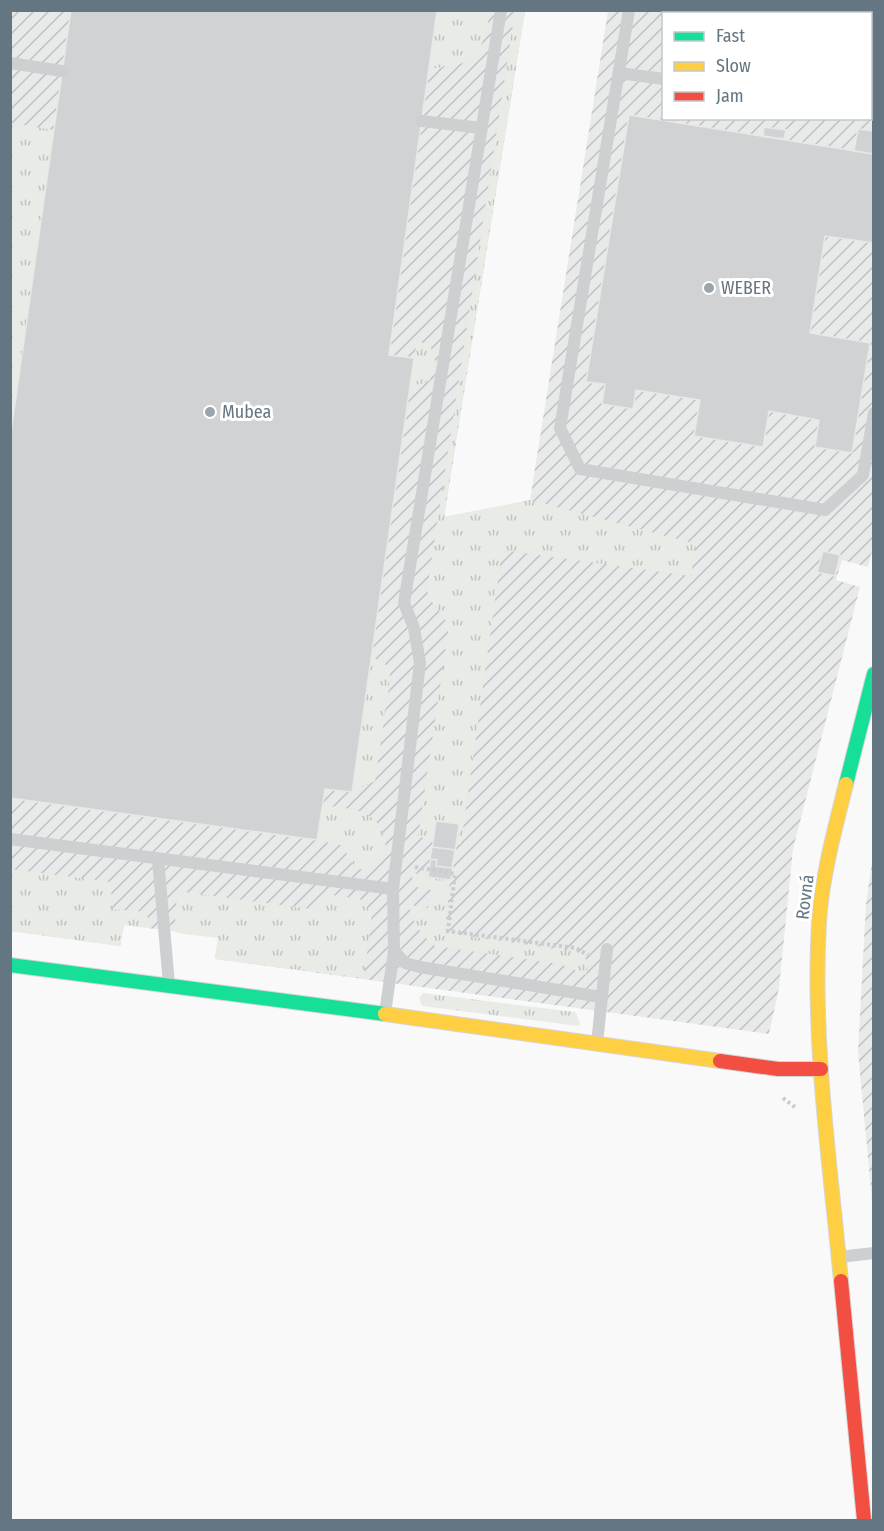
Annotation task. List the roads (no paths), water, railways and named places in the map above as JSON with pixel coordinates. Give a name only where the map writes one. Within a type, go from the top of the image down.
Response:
[{"type":"street","name":"Rovná","points":[[864,1521],[821,1069],[817,964],[825,880],[835,822],[873,674]]},
{"type":"street","points":[[10,965],[778,1069],[821,1069]]},
{"type":"lane","points":[[384,1014],[394,951],[393,889],[420,663],[414,628],[404,603],[501,10]]},
{"type":"lane","points":[[629,10],[560,428],[580,469],[825,510],[863,476],[873,412]]},
{"type":"lane","points":[[10,63],[62,71]]},
{"type":"lane","points":[[619,73],[662,79]]},
{"type":"lane","points":[[422,121],[482,128]]},
{"type":"lane","points":[[10,838],[393,889]]},
{"type":"lane","points":[[158,859],[169,986]]},
{"type":"lane","points":[[597,1044],[606,950]]},
{"type":"lane","points":[[394,951],[405,963],[420,967],[602,997]]},
{"type":"lane","points":[[838,1257],[873,1253]]},
{"type":"place","name":"WEBER","points":[[709,288]]},
{"type":"place","name":"Mubea","points":[[210,412]]}]
